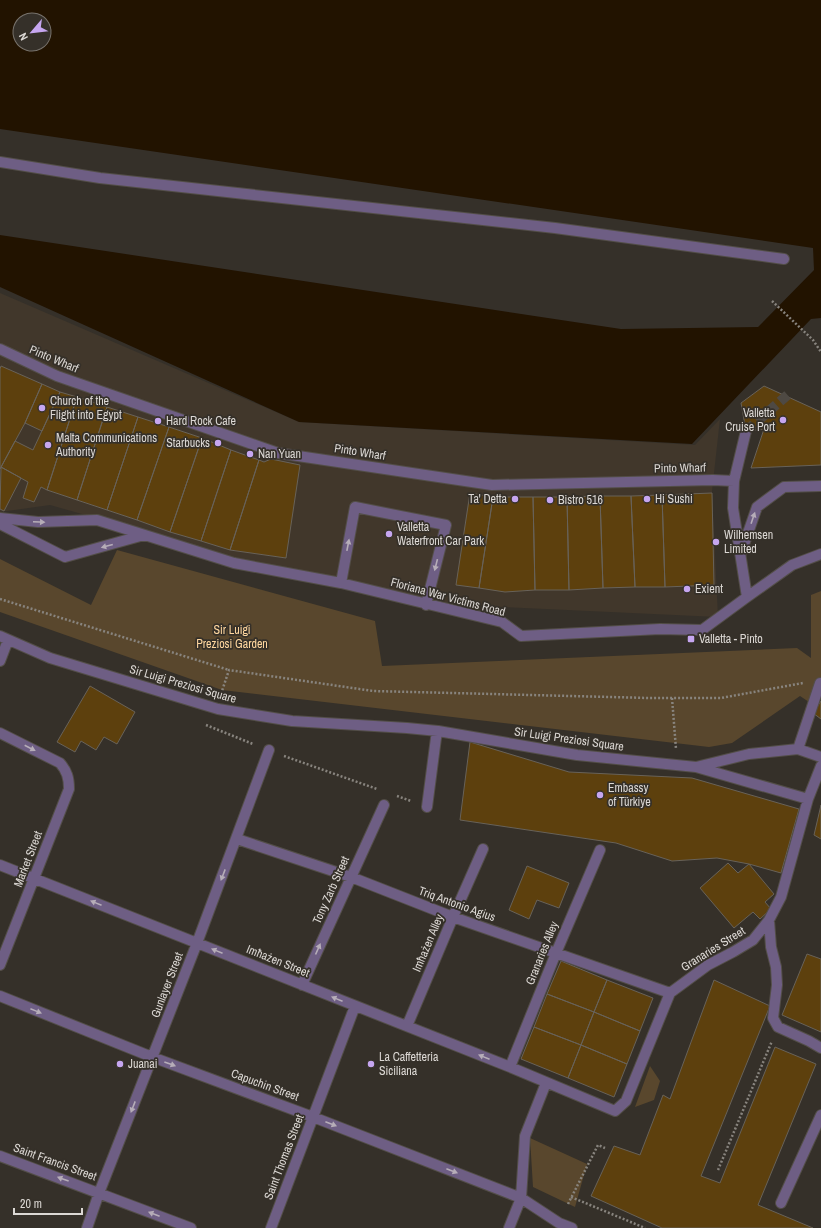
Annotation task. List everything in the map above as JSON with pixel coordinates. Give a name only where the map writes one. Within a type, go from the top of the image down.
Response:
[{"type":"street","points":[[0,162],[100,178],[555,228],[784,259]]},
{"type":"street","name":"Pinto Wharf","points":[[0,349],[57,376],[278,453],[492,485],[713,480],[734,481]]},
{"type":"street","points":[[746,430],[734,481],[733,508],[747,597]]},
{"type":"street","points":[[741,555],[757,508],[784,487],[821,486]]},
{"type":"street","points":[[341,583],[356,507],[446,525],[426,604]]},
{"type":"street","name":"Floriana War Victims Road","points":[[0,518],[38,522],[97,520],[234,563],[341,583],[502,622],[521,636],[660,629],[702,630],[792,565],[821,554]]},
{"type":"street","points":[[0,524],[65,557],[144,536]]},
{"type":"street","points":[[0,661],[4,638]]},
{"type":"street","name":"Sir Luigi Preziosi Square","points":[[4,638],[50,658],[218,709],[292,721],[438,731],[577,755],[696,767],[808,799]]},
{"type":"street","points":[[798,749],[820,683]]},
{"type":"street","points":[[427,807],[438,731]]},
{"type":"street","name":"Market Street","points":[[0,732],[60,763],[66,771],[69,781],[69,788],[0,965]]},
{"type":"street","name":"Sir Luigi Preziosi Square","points":[[696,767],[749,754],[798,749],[821,757]]},
{"type":"street","name":"Gunlayer Street","points":[[87,1228],[99,1193],[237,839],[269,750]]},
{"type":"street","points":[[808,799],[821,766]]},
{"type":"street","name":"Granaries Street","points":[[670,992],[708,965],[753,940],[769,920],[781,897],[808,799]]},
{"type":"street","name":"Tony Zarb Street","points":[[302,985],[384,805]]},
{"type":"street","name":"Triq Antonio Agius","points":[[237,839],[351,877],[453,917],[670,992]]},
{"type":"street","name":"Imħażen Alley","points":[[407,1026],[483,849]]},
{"type":"street","name":"Granaries Alley","points":[[510,1067],[600,850]]},
{"type":"street","name":"Imħażen Street","points":[[0,865],[510,1067],[615,1111],[626,1101],[670,992]]},
{"type":"street","points":[[769,920],[771,947],[776,967],[777,985],[773,1018],[778,1027],[821,1048]]},
{"type":"street","name":"Capuchin Street","points":[[0,996],[152,1057],[313,1117],[521,1198],[559,1223],[572,1228]]},
{"type":"street","name":"Saint Thomas Street","points":[[271,1228],[355,1006]]},
{"type":"street","points":[[509,1228],[521,1198],[525,1136],[546,1082]]},
{"type":"street","points":[[781,1203],[821,1115]]},
{"type":"street","name":"Saint Francis Street","points":[[0,1156],[191,1228]]},
{"type":"path","points":[[772,301],[813,340],[821,352]]},
{"type":"path","points":[[0,599],[229,670],[373,691],[721,698],[804,683],[820,683]]},
{"type":"path","points":[[218,709],[222,690],[229,670]]},
{"type":"path","points":[[672,698],[678,766]]},
{"type":"path","points":[[269,750],[380,790]]},
{"type":"path","points":[[393,794],[399,796]]},
{"type":"path","points":[[718,1170],[778,1027]]},
{"type":"path","points":[[568,1204],[598,1145],[606,1148]]},
{"type":"path","points":[[571,1197],[645,1228]]},
{"type":"shaded area","points":[[0,0],[821,0],[821,318],[811,319],[692,444],[299,422],[0,287],[0,235],[621,329],[758,327],[814,270],[813,248],[0,129]]},
{"type":"shaded area","points":[[0,293],[299,422],[695,445],[720,419],[712,491],[718,617],[459,605],[238,558],[50,505],[0,512]]},
{"type":"green space","name":"Sir Luigi Preziosi Garden","points":[[117,550],[375,621],[382,666],[797,648],[811,658],[811,595],[821,591],[821,698],[815,706],[800,696],[732,743],[709,747],[222,690],[0,612],[0,559],[91,605]]},
{"type":"green space","points":[[650,1066],[660,1081],[654,1100],[635,1107]]},
{"type":"green space","points":[[530,1138],[587,1164],[575,1207],[533,1187]]},
{"type":"building","points":[[1,366],[42,384],[25,423],[0,469],[0,369]]},
{"type":"building","name":"Church of the Flight into Egypt","points":[[42,384],[60,392],[42,431],[25,423]]},
{"type":"building","name":"Valletta Cruise Port","points":[[764,386],[821,412],[821,465],[751,468],[764,429],[746,431],[741,403]]},
{"type":"building","name":"Malta Communications Authority","points":[[60,392],[77,397],[47,490],[41,487],[34,502],[23,498],[28,482],[1,467],[15,441],[33,450]]},
{"type":"building","points":[[77,397],[107,407],[77,500],[47,490]]},
{"type":"building","points":[[107,407],[138,417],[107,510],[77,500]]},
{"type":"building","points":[[138,417],[169,427],[137,520],[107,510]]},
{"type":"building","points":[[169,427],[202,438],[170,532],[137,520]]},
{"type":"building","points":[[202,438],[231,450],[201,541],[170,532]]},
{"type":"building","points":[[231,450],[259,460],[230,550],[201,541]]},
{"type":"building","points":[[271,459],[300,465],[286,558],[230,550],[259,460],[264,462]]},
{"type":"building","points":[[1,467],[21,478],[4,511],[0,509]]},
{"type":"building","points":[[470,493],[493,497],[479,588],[456,585]]},
{"type":"building","points":[[712,493],[714,585],[665,587],[662,495]]},
{"type":"building","points":[[662,495],[665,587],[635,587],[631,496]]},
{"type":"building","points":[[600,496],[631,496],[635,587],[603,588]]},
{"type":"building","points":[[600,496],[603,588],[569,590],[567,497]]},
{"type":"building","points":[[493,497],[533,497],[535,590],[505,592],[479,588]]},
{"type":"building","points":[[533,497],[567,497],[569,590],[535,590]]},
{"type":"building","points":[[90,686],[135,712],[117,744],[104,737],[96,750],[81,741],[75,752],[57,742]]},
{"type":"building","points":[[821,701],[821,719],[813,713]]},
{"type":"building","points":[[470,742],[569,772],[692,778],[799,809],[781,873],[749,864],[717,858],[672,861],[616,843],[460,820]]},
{"type":"building","points":[[821,805],[821,839],[814,835]]},
{"type":"building","points":[[728,863],[738,873],[749,864],[774,894],[765,902],[771,909],[760,919],[753,912],[734,928],[700,888]]},
{"type":"building","points":[[527,866],[569,883],[559,908],[537,900],[529,919],[509,910]]},
{"type":"building","points":[[807,954],[821,959],[821,1032],[782,1015]]},
{"type":"building","points":[[561,961],[607,980],[594,1012],[547,994]]},
{"type":"building","points":[[607,980],[653,998],[640,1031],[594,1012]]},
{"type":"building","points":[[714,980],[770,1006],[701,1176],[720,1183],[775,1047],[816,1064],[758,1205],[813,1228],[662,1228],[591,1196],[614,1146],[640,1155],[663,1095],[670,1099]]},
{"type":"building","points":[[547,994],[594,1012],[581,1045],[534,1027]]},
{"type":"building","points":[[594,1012],[640,1031],[627,1064],[581,1045]]},
{"type":"building","points":[[534,1027],[581,1045],[568,1078],[521,1059]]},
{"type":"building","points":[[581,1045],[627,1064],[614,1097],[568,1078]]},
{"type":"tunnel","points":[[746,431],[791,392]]},
{"type":"place","name":"Church of the Flight into Egypt","points":[[42,408]]},
{"type":"place","name":"Valletta Cruise Port","points":[[783,420]]},
{"type":"place","name":"Hard Rock Cafe","points":[[158,421]]},
{"type":"place","name":"Starbucks","points":[[218,443]]},
{"type":"place","name":"Malta Communications Authority","points":[[48,445]]},
{"type":"place","name":"Nan Yuan","points":[[250,454]]},
{"type":"place","name":"Ta' Detta","points":[[515,499]]},
{"type":"place","name":"Hi Sushi","points":[[647,499]]},
{"type":"place","name":"Bistro 516","points":[[550,500]]},
{"type":"place","name":"Valletta Waterfront Car Park","points":[[389,534]]},
{"type":"place","name":"Wilhemsen Limited","points":[[716,542]]},
{"type":"place","name":"Exient","points":[[687,589]]},
{"type":"place","name":"Valletta - Pinto","points":[[691,639]]},
{"type":"place","name":"Embassy of Türkiye","points":[[600,795]]},
{"type":"place","name":"Juanai","points":[[120,1064]]},
{"type":"place","name":"La Caffetteria Siciliana","points":[[371,1064]]}]
